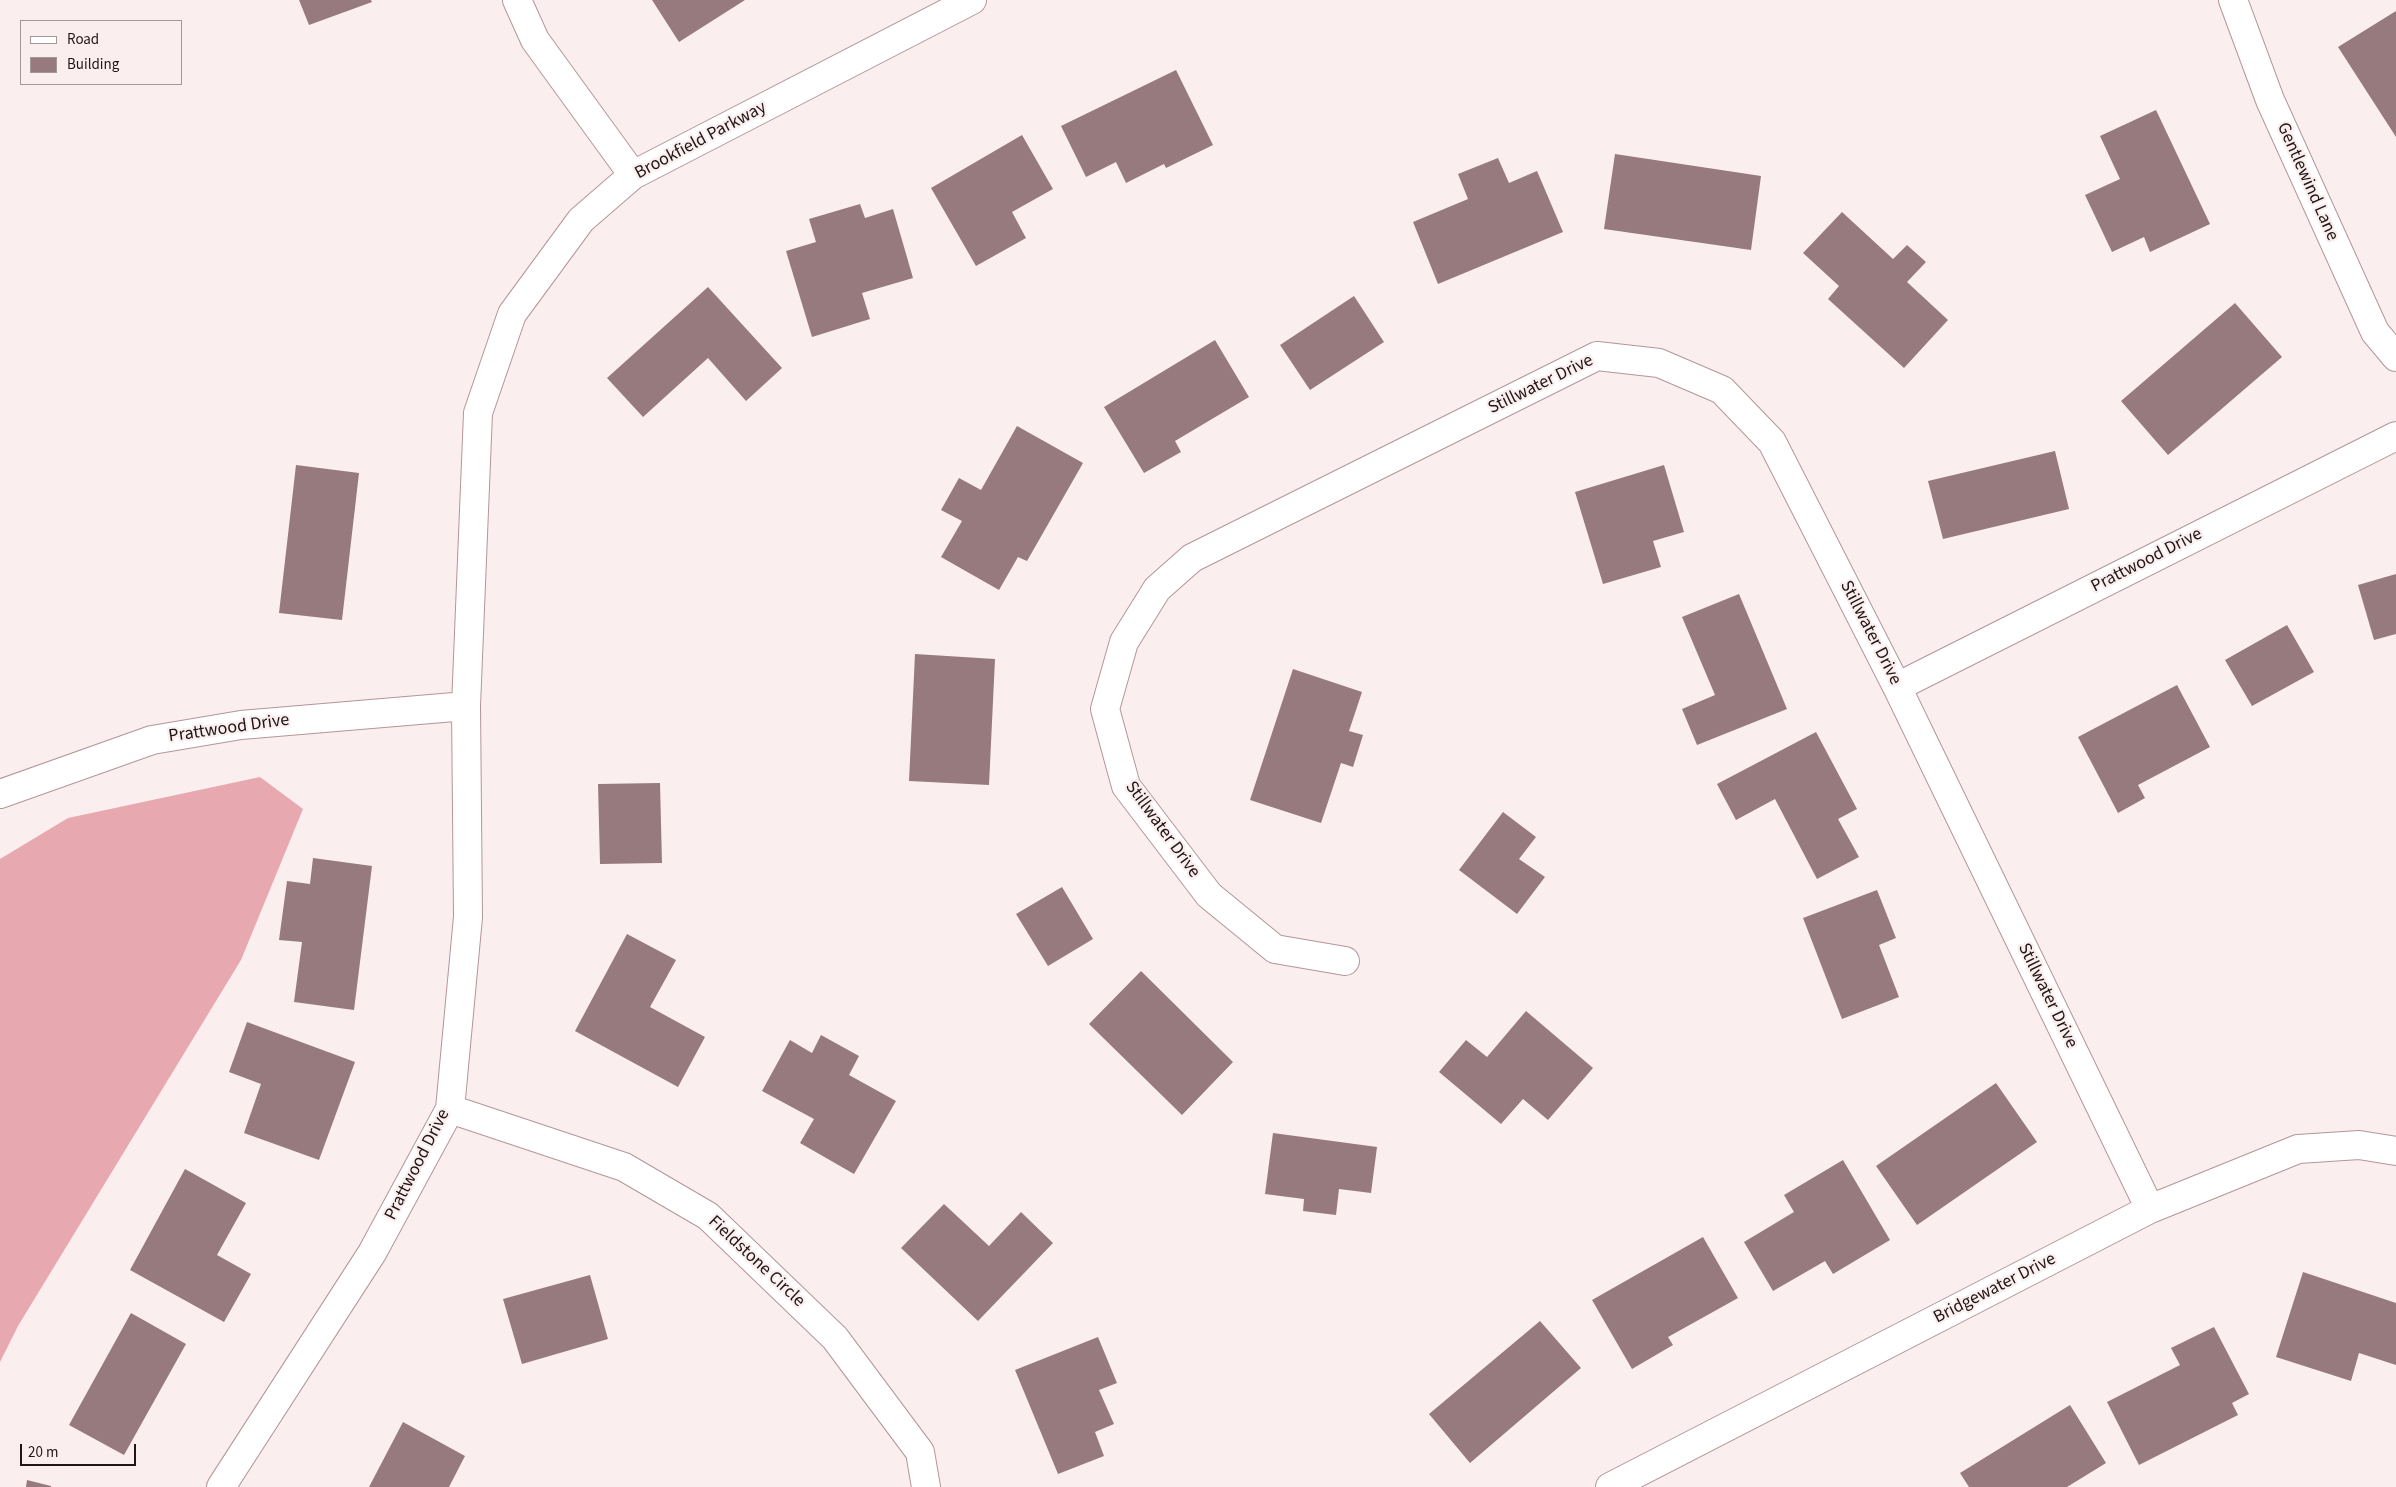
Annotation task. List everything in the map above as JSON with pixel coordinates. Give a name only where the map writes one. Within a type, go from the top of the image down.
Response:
[{"type":"street","points":[[517,0],[534,40],[633,175]]},
{"type":"street","name":"Brookfield Parkway","points":[[478,414],[512,314],[581,220],[633,175],[972,0]]},
{"type":"street","name":"Gentlewind Lane","points":[[2234,0],[2270,100],[2375,332],[2396,357]]},
{"type":"street","name":"Stillwater Drive","points":[[1344,961],[1275,949],[1209,895],[1126,786],[1105,708],[1124,642],[1157,589],[1192,558],[1597,356],[1658,363],[1722,390],[1772,442],[1897,686],[2150,1209]]},
{"type":"street","name":"Prattwood Drive","points":[[221,1487],[372,1253],[450,1109],[468,917],[466,706],[478,414]]},
{"type":"street","name":"Prattwood Drive","points":[[1897,686],[2396,436]]},
{"type":"street","name":"Prattwood Drive","points":[[0,794],[152,740],[241,725],[466,706]]},
{"type":"street","name":"Fieldstone Circle","points":[[450,1109],[624,1167],[708,1216],[835,1338],[920,1452],[926,1487]]},
{"type":"street","name":"Bridgewater Drive","points":[[1610,1487],[2150,1209],[2298,1149],[2359,1146],[2396,1151]]},
{"type":"shaded area","points":[[260,777],[303,809],[241,960],[18,1326],[0,1362],[0,859],[68,818]]},
{"type":"building","points":[[299,0],[371,0],[372,2],[309,25]]},
{"type":"building","points":[[652,0],[745,0],[679,42]]},
{"type":"building","points":[[2396,11],[2396,137],[2338,47]]},
{"type":"building","points":[[1176,70],[1213,145],[1166,168],[1164,164],[1126,183],[1116,162],[1086,177],[1061,126]]},
{"type":"building","points":[[2156,110],[2210,224],[2150,252],[2144,237],[2112,252],[2085,195],[2120,179],[2100,136]]},
{"type":"building","points":[[1022,135],[1053,189],[1012,212],[1026,238],[976,266],[931,188]]},
{"type":"building","points":[[1615,154],[1761,176],[1751,250],[1604,229]]},
{"type":"building","points":[[1498,158],[1509,183],[1537,171],[1563,232],[1438,284],[1413,222],[1468,199],[1458,174]]},
{"type":"building","points":[[860,204],[865,218],[893,209],[913,278],[862,293],[870,319],[812,337],[786,251],[816,242],[809,219]]},
{"type":"building","points":[[1842,212],[1893,259],[1907,245],[1926,262],[1907,282],[1948,320],[1904,368],[1828,299],[1839,286],[1803,253]]},
{"type":"building","points":[[708,287],[782,368],[746,401],[708,358],[643,417],[607,378]]},
{"type":"building","points":[[1354,296],[1384,342],[1310,390],[1280,345]]},
{"type":"building","points":[[2235,303],[2282,357],[2168,455],[2121,401]]},
{"type":"building","points":[[1215,340],[1249,397],[1175,441],[1181,452],[1144,473],[1104,407]]},
{"type":"building","points":[[1017,426],[1083,463],[1027,561],[1018,557],[999,590],[941,557],[962,521],[941,510],[959,478],[981,490]]},
{"type":"building","points":[[2055,451],[2069,509],[1943,539],[1928,481]]},
{"type":"building","points":[[296,465],[359,473],[342,620],[279,613]]},
{"type":"building","points":[[1664,465],[1684,532],[1653,541],[1661,567],[1603,584],[1575,492]]},
{"type":"building","points":[[2396,574],[2396,634],[2374,640],[2358,585]]},
{"type":"building","points":[[1739,594],[1787,709],[1697,745],[1682,709],[1715,695],[1682,617]]},
{"type":"building","points":[[2287,625],[2314,672],[2252,706],[2225,660]]},
{"type":"building","points":[[915,654],[995,659],[989,785],[909,781]]},
{"type":"building","points":[[1293,669],[1362,692],[1349,731],[1363,735],[1353,767],[1341,763],[1321,823],[1250,800]]},
{"type":"building","points":[[2177,685],[2210,747],[2138,785],[2145,798],[2118,813],[2078,737]]},
{"type":"building","points":[[1816,732],[1857,809],[1838,819],[1859,857],[1817,879],[1775,799],[1736,820],[1717,784]]},
{"type":"building","points":[[660,783],[662,863],[600,864],[598,784]]},
{"type":"building","points":[[1503,812],[1536,837],[1519,859],[1545,877],[1517,914],[1459,870]]},
{"type":"building","points":[[313,858],[372,866],[354,1010],[294,1002],[302,942],[279,940],[287,881],[310,884]]},
{"type":"building","points":[[1062,887],[1093,939],[1048,966],[1016,914]]},
{"type":"building","points":[[1877,890],[1896,938],[1879,945],[1899,997],[1842,1019],[1803,918]]},
{"type":"building","points":[[627,934],[676,960],[650,1007],[705,1037],[678,1087],[575,1031]]},
{"type":"building","points":[[1141,971],[1233,1062],[1182,1115],[1089,1024]]},
{"type":"building","points":[[1526,1011],[1593,1068],[1548,1120],[1523,1099],[1501,1124],[1439,1072],[1466,1040],[1487,1057]]},
{"type":"building","points":[[247,1022],[355,1062],[319,1160],[244,1133],[261,1084],[229,1072]]},
{"type":"building","points":[[821,1035],[859,1056],[849,1075],[896,1101],[854,1174],[800,1143],[814,1119],[762,1091],[790,1040],[812,1053]]},
{"type":"building","points":[[1996,1083],[2037,1142],[1917,1225],[1876,1166]]},
{"type":"building","points":[[1273,1133],[1377,1147],[1371,1193],[1339,1189],[1336,1215],[1303,1211],[1304,1199],[1265,1194]]},
{"type":"building","points":[[1843,1160],[1890,1240],[1833,1274],[1825,1261],[1773,1291],[1744,1242],[1794,1212],[1784,1195]]},
{"type":"building","points":[[185,1169],[246,1203],[217,1255],[251,1274],[224,1322],[130,1270]]},
{"type":"building","points":[[944,1204],[989,1246],[1021,1212],[1053,1243],[978,1321],[901,1248]]},
{"type":"building","points":[[1703,1237],[1738,1298],[1668,1337],[1673,1345],[1632,1369],[1592,1300]]},
{"type":"building","points":[[2303,1272],[2396,1303],[2396,1365],[2359,1353],[2351,1381],[2276,1357]]},
{"type":"building","points":[[590,1275],[608,1339],[522,1364],[503,1299]]},
{"type":"building","points":[[131,1313],[186,1344],[124,1455],[69,1425]]},
{"type":"building","points":[[1540,1321],[1581,1368],[1470,1463],[1429,1414]]},
{"type":"building","points":[[2214,1327],[2249,1394],[2232,1403],[2238,1415],[2139,1465],[2107,1402],[2180,1365],[2171,1348]]},
{"type":"building","points":[[1098,1337],[1117,1383],[1099,1390],[1114,1424],[1095,1432],[1104,1456],[1058,1474],[1015,1370]]},
{"type":"building","points":[[2070,1405],[2106,1463],[2067,1487],[1969,1487],[1960,1473]]},
{"type":"building","points":[[403,1422],[465,1456],[449,1487],[369,1487]]},
{"type":"building","points":[[27,1480],[51,1486],[51,1487],[26,1487]]}]
